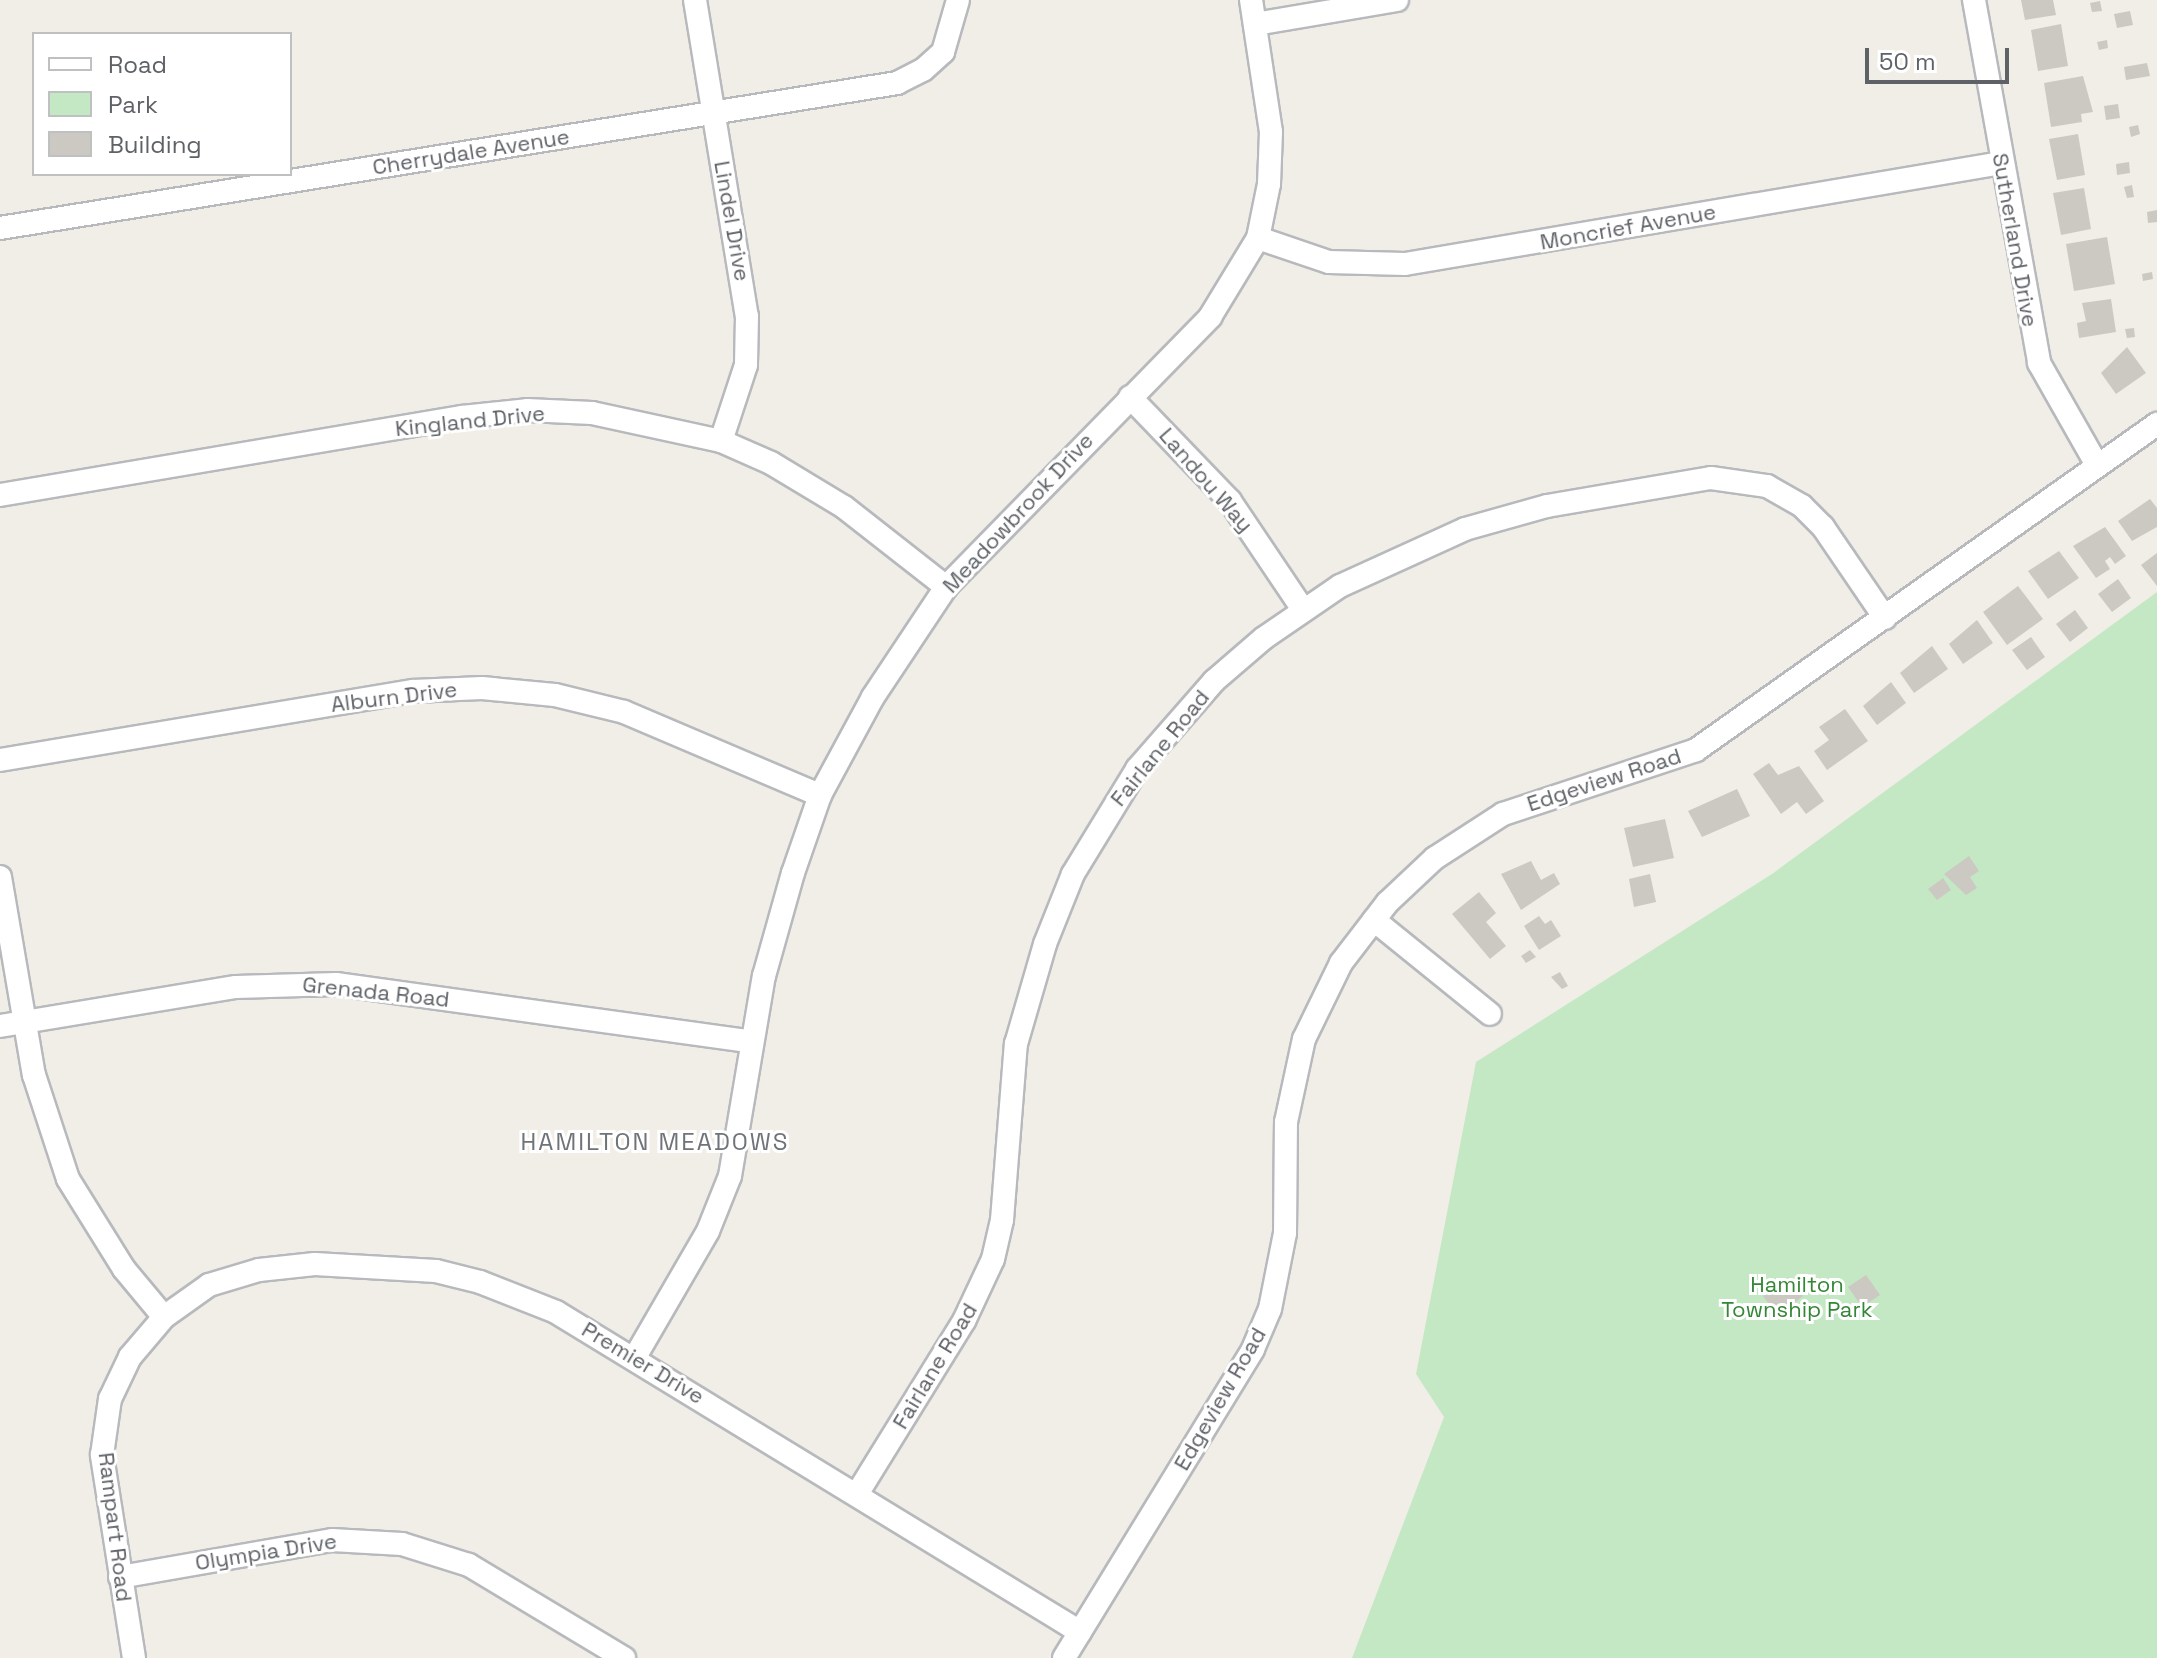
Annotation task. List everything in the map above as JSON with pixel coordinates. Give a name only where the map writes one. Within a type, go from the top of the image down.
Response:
[{"type":"street","name":"Lindel Drive","points":[[695,0],[747,316],[746,365],[721,441]]},
{"type":"street","name":"Cherrydale Avenue","points":[[0,228],[897,83],[935,60],[949,40],[958,0]]},
{"type":"street","name":"Meadowbrook Drive","points":[[635,1357],[708,1231],[730,1176],[752,1042],[775,931],[820,795],[892,665],[946,587],[1210,317],[1258,238],[1269,184],[1271,132],[1251,0]]},
{"type":"street","points":[[1255,24],[1397,0]]},
{"type":"street","name":"Sutherland Drive","points":[[1974,0],[2039,363],[2097,465]]},
{"type":"street","name":"Moncrief Avenue","points":[[1258,238],[1329,262],[1405,264],[2001,163]]},
{"type":"street","name":"Landou Way","points":[[1130,397],[1230,501],[1302,608]]},
{"type":"street","name":"Kingland Drive","points":[[0,495],[527,410],[634,419],[721,441],[826,495],[946,587]]},
{"type":"street","name":"Edgeview Road","points":[[1064,1658],[1253,1349],[1270,1309],[1284,1245],[1283,1147],[1297,1065],[1327,988],[1374,920],[1435,858],[1491,821],[1574,787],[1682,758],[2157,424]]},
{"type":"street","name":"Fairlane Road","points":[[857,1494],[964,1321],[993,1259],[1002,1220],[1016,1044],[1045,944],[1079,862],[1137,769],[1178,718],[1214,681],[1302,608],[1368,570],[1465,529],[1547,506],[1725,478],[1767,486],[1802,506],[1823,527],[1885,618]]},
{"type":"street","name":"Alburn Drive","points":[[0,760],[413,691],[482,688],[555,695],[624,712],[820,795]]},
{"type":"street","points":[[0,877],[34,1075],[68,1179],[124,1269],[164,1317]]},
{"type":"street","points":[[1374,920],[1490,1014]]},
{"type":"street","name":"Grenada Road","points":[[0,1026],[236,987],[336,984],[752,1042]]},
{"type":"street","name":"Premier Drive","points":[[164,1317],[209,1285],[259,1270],[350,1263],[404,1266],[480,1282],[534,1301],[635,1357],[1080,1632]]},
{"type":"street","name":"Rampart Road","points":[[134,1658],[102,1455],[110,1399],[130,1357],[164,1317]]},
{"type":"street","name":"Olympia Drive","points":[[120,1577],[332,1540],[402,1544],[469,1565],[624,1658]]},
{"type":"green space","name":"Hamilton Township Park","points":[[2157,592],[2157,1658],[1352,1658],[1444,1417],[1416,1374],[1476,1062],[1772,874]]},
{"type":"building","points":[[2021,0],[2053,0],[2056,15],[2025,20]]},
{"type":"building","points":[[2100,1],[2102,11],[2092,12],[2090,3]]},
{"type":"building","points":[[2130,11],[2133,25],[2117,28],[2114,14]]},
{"type":"building","points":[[2061,24],[2068,66],[2038,71],[2031,30]]},
{"type":"building","points":[[2107,40],[2108,48],[2099,50],[2097,42]]},
{"type":"building","points":[[2147,63],[2150,76],[2126,80],[2124,67]]},
{"type":"building","points":[[2083,76],[2093,112],[2081,114],[2082,122],[2051,127],[2044,83]]},
{"type":"building","points":[[2118,104],[2120,118],[2106,120],[2104,106]]},
{"type":"building","points":[[2138,125],[2140,134],[2131,137],[2129,127]]},
{"type":"building","points":[[2078,134],[2085,175],[2057,180],[2049,139]]},
{"type":"building","points":[[2129,162],[2130,173],[2117,175],[2116,164]]},
{"type":"building","points":[[2132,185],[2134,197],[2127,198],[2124,187]]},
{"type":"building","points":[[2084,188],[2091,229],[2061,235],[2053,193]]},
{"type":"building","points":[[2157,210],[2157,222],[2148,223],[2147,212]]},
{"type":"building","points":[[2107,237],[2115,284],[2074,291],[2066,244]]},
{"type":"building","points":[[2152,272],[2153,279],[2143,281],[2142,274]]},
{"type":"building","points":[[2111,299],[2116,332],[2079,338],[2077,323],[2086,321],[2082,303]]},
{"type":"building","points":[[2134,328],[2135,337],[2127,338],[2125,329]]},
{"type":"building","points":[[2127,347],[2146,373],[2116,394],[2101,373]]},
{"type":"building","points":[[2150,499],[2157,508],[2157,527],[2132,541],[2118,521]]},
{"type":"building","points":[[2105,527],[2126,556],[2115,564],[2110,557],[2105,561],[2110,569],[2096,578],[2073,546]]},
{"type":"building","points":[[2059,551],[2079,578],[2048,599],[2028,571]]},
{"type":"building","points":[[2157,553],[2157,586],[2141,565]]},
{"type":"building","points":[[2118,579],[2131,598],[2112,612],[2098,594]]},
{"type":"building","points":[[2018,586],[2043,619],[2007,645],[1983,612]]},
{"type":"building","points":[[2075,610],[2088,628],[2070,642],[2056,624]]},
{"type":"building","points":[[1977,620],[1993,643],[1963,664],[1949,644]]},
{"type":"building","points":[[2031,637],[2045,657],[2027,670],[2012,650]]},
{"type":"building","points":[[1932,646],[1948,669],[1914,693],[1900,673]]},
{"type":"building","points":[[1891,682],[1906,703],[1877,725],[1863,706]]},
{"type":"building","points":[[1845,709],[1868,741],[1827,770],[1814,751],[1829,740],[1819,727]]},
{"type":"building","points":[[1769,763],[1778,775],[1799,766],[1824,801],[1806,814],[1797,802],[1781,814],[1753,774]]},
{"type":"building","points":[[1737,789],[1750,816],[1702,837],[1688,811]]},
{"type":"building","points":[[1665,819],[1674,858],[1633,867],[1624,828]]},
{"type":"building","points":[[1969,856],[1979,871],[1970,877],[1977,888],[1966,895],[1944,874]]},
{"type":"building","points":[[1531,861],[1541,880],[1554,873],[1560,884],[1521,910],[1501,874]]},
{"type":"building","points":[[1650,874],[1656,902],[1634,907],[1629,879]]},
{"type":"building","points":[[1943,878],[1951,890],[1937,900],[1928,889]]},
{"type":"building","points":[[1479,892],[1496,913],[1486,922],[1506,946],[1490,959],[1452,914]]},
{"type":"building","points":[[1539,916],[1545,924],[1551,920],[1561,936],[1539,950],[1524,926]]},
{"type":"building","points":[[1530,950],[1536,957],[1526,963],[1521,956]]},
{"type":"building","points":[[1560,972],[1568,986],[1562,989],[1551,977]]},
{"type":"building","points":[[1866,1275],[1880,1295],[1862,1307],[1848,1287]]},
{"type":"building","points":[[1788,1277],[1803,1296],[1778,1316],[1763,1296]]},
{"type":"district","name":"HAMILTON MEADOWS","points":[[655,1142]]}]
